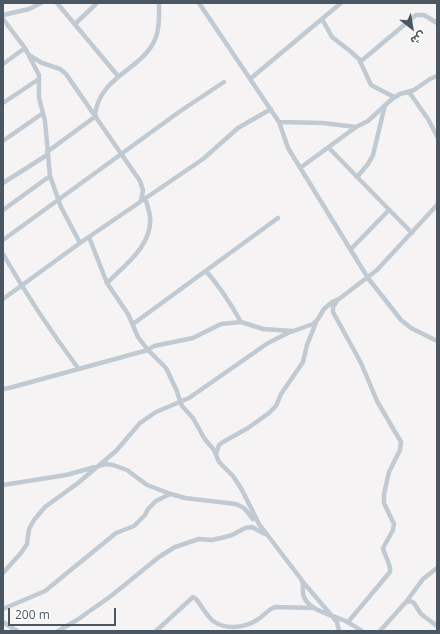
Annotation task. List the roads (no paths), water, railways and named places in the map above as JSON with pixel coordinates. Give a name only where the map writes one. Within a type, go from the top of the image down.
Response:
[{"type":"street","points":[[3,15],[29,10],[41,3]]},
{"type":"street","points":[[58,3],[118,76]]},
{"type":"street","points":[[75,24],[97,3]]},
{"type":"street","points":[[3,183],[47,153],[96,115],[98,100],[107,87],[151,49],[159,29],[159,3]]},
{"type":"street","points":[[199,3],[279,122],[288,148],[368,278],[401,320],[418,332],[437,341]]},
{"type":"street","points":[[250,79],[322,19],[336,5],[341,3]]},
{"type":"street","points":[[360,62],[416,15],[424,15],[437,23]]},
{"type":"street","points":[[322,19],[332,37],[357,57],[371,85],[394,97]]},
{"type":"street","points":[[4,23],[25,48],[38,72],[39,98],[43,113],[50,176],[58,201],[80,243]]},
{"type":"street","points":[[3,64],[25,48]]},
{"type":"street","points":[[29,55],[42,63],[56,67],[64,72],[96,115],[140,181],[143,190],[143,199],[150,217],[147,237],[137,253],[107,283]]},
{"type":"street","points":[[300,168],[356,127],[368,121],[394,97],[409,92],[437,76]]},
{"type":"street","points":[[3,103],[39,79]]},
{"type":"street","points":[[3,240],[179,112],[224,82]]},
{"type":"street","points":[[409,92],[428,119],[437,136]]},
{"type":"street","points":[[357,177],[368,164],[373,155],[385,105]]},
{"type":"street","points":[[3,299],[80,243],[203,159],[238,128],[271,110]]},
{"type":"street","points":[[3,141],[43,113]]},
{"type":"street","points":[[279,122],[323,123],[356,127]]},
{"type":"street","points":[[329,148],[412,233]]},
{"type":"street","points":[[3,210],[50,176]]},
{"type":"street","points":[[216,456],[219,445],[254,424],[276,406],[281,394],[303,362],[307,345],[324,309],[368,278],[383,265],[437,205]]},
{"type":"street","points":[[351,249],[389,210]]},
{"type":"street","points":[[133,324],[278,218]]},
{"type":"street","points":[[89,237],[107,283],[125,309],[138,337],[148,350],[166,368],[180,402],[186,412],[193,418],[204,438],[214,450],[223,468],[233,476],[266,535],[303,582],[338,622],[340,631]]},
{"type":"street","points":[[3,254],[47,327],[78,368]]},
{"type":"street","points":[[206,271],[220,286],[241,322]]},
{"type":"street","points":[[339,299],[333,307],[333,312],[361,363],[377,401],[401,442],[400,450],[389,472],[384,494],[384,503],[394,524],[393,530],[383,548],[385,557],[391,567],[390,572],[348,622]]},
{"type":"street","points":[[3,573],[27,544],[29,529],[37,515],[116,451],[140,423],[156,412],[190,398],[268,343],[313,324],[318,319]]},
{"type":"street","points":[[3,389],[148,350],[154,346],[193,338],[221,324],[241,322],[264,329],[294,331]]},
{"type":"street","points":[[3,485],[42,480],[106,464],[121,467],[147,485],[184,498],[236,504],[244,508],[259,524]]},
{"type":"street","points":[[3,609],[45,591],[116,533],[134,526],[156,501],[171,494]]},
{"type":"street","points":[[58,631],[77,620],[111,596],[159,557],[175,547],[199,539],[212,540],[225,537],[245,528],[252,528],[266,535]]},
{"type":"street","points":[[380,631],[406,602],[423,578],[437,568]]},
{"type":"street","points":[[303,582],[303,596],[313,608]]},
{"type":"street","points":[[156,631],[193,597],[212,620],[227,627],[243,626],[257,620],[270,609],[275,607],[313,608],[348,622],[362,631]]},
{"type":"street","points":[[406,602],[410,601],[414,603],[421,614],[437,626]]},
{"type":"street","points":[[3,622],[17,631]]}]
